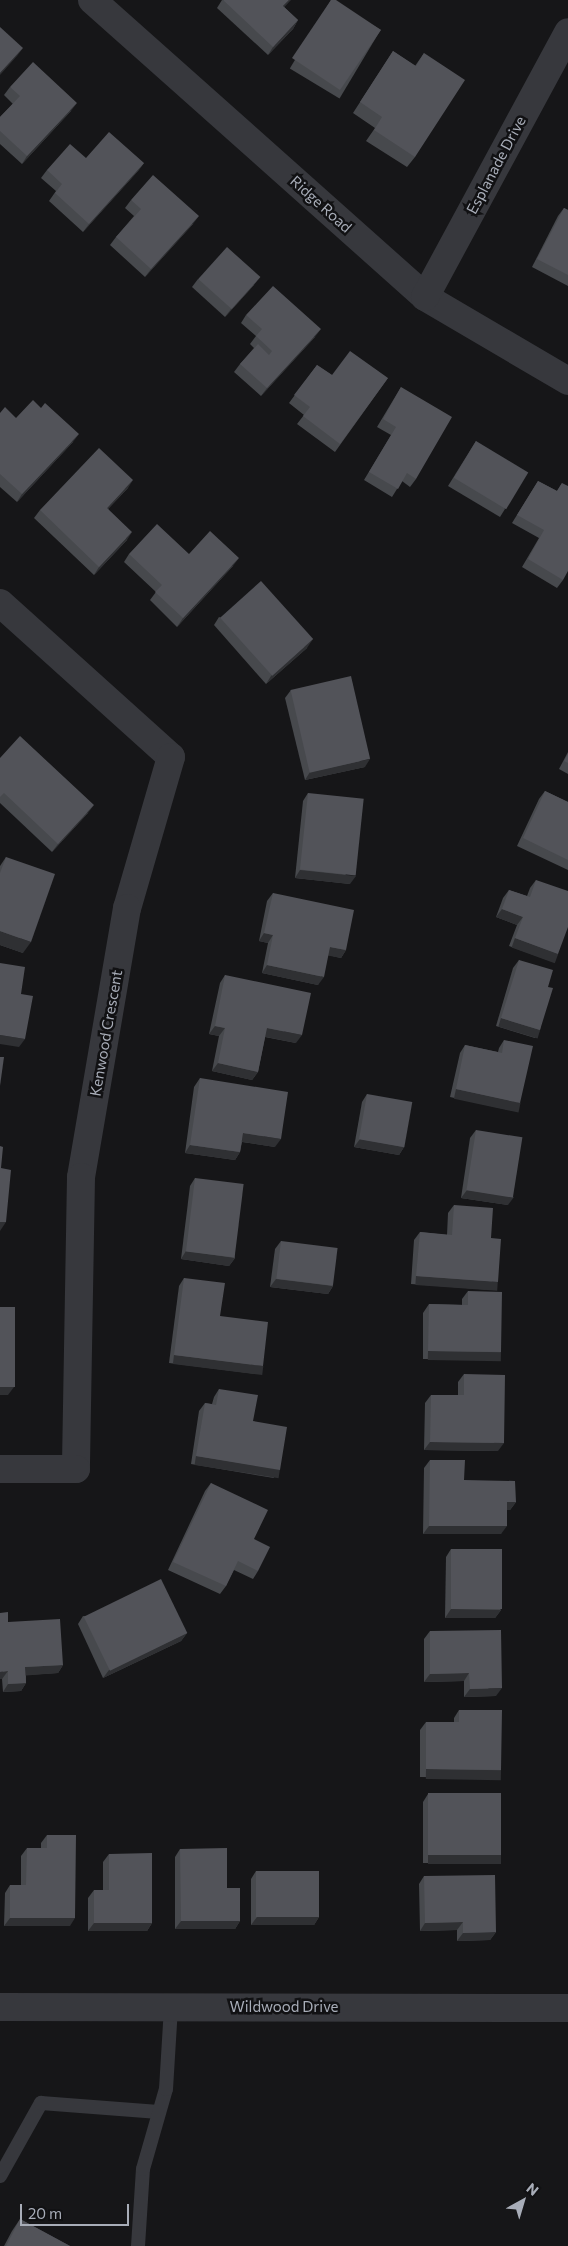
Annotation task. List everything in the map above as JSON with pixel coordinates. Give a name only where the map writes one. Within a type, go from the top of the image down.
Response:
[{"type":"street","name":"Ridge Road","points":[[92,0],[425,297],[568,381]]},
{"type":"street","name":"Esplanade Drive","points":[[425,297],[568,32]]},
{"type":"street","name":"Kenwood Crescent","points":[[0,603],[170,757],[127,908],[81,1177],[76,1469],[0,1469]]},
{"type":"street","name":"Wildwood Drive","points":[[0,2006],[568,2008]]},
{"type":"lane","points":[[138,2246],[143,2169],[166,2089],[171,2007]]},
{"type":"lane","points":[[0,2176],[41,2103],[159,2112]]},
{"type":"building","points":[[223,0],[289,0],[283,6],[298,20],[273,47]]},
{"type":"building","points":[[331,0],[336,0],[381,30],[340,90],[292,58]]},
{"type":"building","points":[[0,27],[23,48],[0,73]]},
{"type":"building","points":[[393,51],[416,66],[424,53],[465,80],[415,157],[374,130],[382,117],[360,102]]},
{"type":"building","points":[[33,62],[77,103],[27,156],[0,131],[0,117],[20,96],[10,87]]},
{"type":"building","points":[[109,132],[144,163],[89,224],[55,193],[62,184],[47,170],[70,144],[86,158]]},
{"type":"building","points":[[153,175],[199,216],[151,269],[116,237],[141,209],[131,200]]},
{"type":"building","points":[[564,208],[568,210],[568,275],[537,259]]},
{"type":"building","points":[[227,247],[260,277],[232,309],[198,279]]},
{"type":"building","points":[[273,286],[321,329],[267,388],[240,364],[258,344],[269,355],[272,351],[256,336],[262,329],[246,315]]},
{"type":"building","points":[[350,351],[388,378],[340,444],[303,416],[310,407],[294,395],[317,365],[332,375]]},
{"type":"building","points":[[401,387],[452,417],[416,479],[407,473],[398,489],[369,472],[396,427],[383,419]]},
{"type":"building","points":[[33,400],[41,408],[45,403],[79,434],[22,494],[0,474],[0,413],[5,407],[16,418]]},
{"type":"building","points":[[476,441],[528,472],[506,509],[454,478]]},
{"type":"building","points":[[99,448],[133,480],[107,508],[132,532],[99,567],[40,510]]},
{"type":"building","points":[[538,481],[557,491],[562,483],[568,486],[568,571],[563,580],[528,559],[544,530],[517,515]]},
{"type":"building","points":[[157,524],[189,554],[210,531],[239,558],[183,618],[155,592],[162,585],[129,554]]},
{"type":"building","points":[[261,581],[313,639],[272,676],[220,618]]},
{"type":"building","points":[[351,676],[370,759],[310,773],[291,690]]},
{"type":"building","points":[[20,736],[94,805],[58,844],[4,793],[0,797],[0,758]]},
{"type":"building","points":[[568,754],[568,763],[564,761]]},
{"type":"building","points":[[545,791],[568,802],[568,860],[523,838]]},
{"type":"building","points":[[308,793],[364,799],[356,875],[300,870]]},
{"type":"building","points":[[6,857],[55,874],[31,942],[0,931],[0,873]]},
{"type":"building","points":[[536,880],[568,891],[568,927],[558,954],[515,938],[523,917],[502,909],[509,890],[530,897]]},
{"type":"building","points":[[273,893],[354,910],[346,950],[330,947],[324,977],[267,965],[273,935],[264,933]]},
{"type":"building","points":[[519,960],[553,970],[548,987],[553,988],[540,1030],[501,1018]]},
{"type":"building","points":[[0,963],[25,967],[21,994],[33,996],[25,1039],[0,1035]]},
{"type":"building","points":[[225,975],[311,993],[302,1035],[267,1028],[258,1072],[218,1063],[225,1028],[215,1026]]},
{"type":"building","points":[[504,1040],[533,1046],[520,1103],[456,1089],[465,1045],[502,1053]]},
{"type":"building","points":[[0,1057],[4,1057],[0,1086]]},
{"type":"building","points":[[200,1078],[288,1092],[281,1139],[243,1133],[240,1152],[190,1145]]},
{"type":"building","points":[[367,1094],[412,1102],[404,1147],[359,1139]]},
{"type":"building","points":[[476,1130],[522,1137],[513,1198],[466,1190]]},
{"type":"building","points":[[0,1146],[3,1147],[1,1168],[11,1170],[6,1222],[0,1222]]},
{"type":"building","points":[[195,1178],[244,1184],[235,1257],[186,1251]]},
{"type":"building","points":[[454,1205],[493,1208],[491,1238],[501,1239],[498,1282],[416,1276],[420,1232],[452,1235]]},
{"type":"building","points":[[281,1241],[338,1248],[333,1286],[276,1279]]},
{"type":"building","points":[[184,1278],[225,1283],[220,1316],[268,1322],[263,1366],[174,1355]]},
{"type":"building","points":[[468,1291],[502,1292],[501,1352],[428,1351],[429,1304],[468,1305]]},
{"type":"building","points":[[0,1307],[15,1307],[15,1387],[0,1387]]},
{"type":"building","points":[[464,1374],[505,1375],[504,1443],[430,1442],[431,1395],[464,1395]]},
{"type":"building","points":[[219,1389],[258,1395],[253,1421],[287,1427],[280,1470],[196,1456],[205,1403],[216,1405]]},
{"type":"building","points":[[430,1460],[465,1460],[464,1480],[515,1481],[516,1502],[507,1502],[507,1526],[429,1526]]},
{"type":"building","points":[[211,1483],[268,1510],[254,1539],[270,1547],[258,1571],[238,1561],[226,1586],[173,1562]]},
{"type":"building","points":[[451,1549],[502,1549],[502,1609],[451,1609]]},
{"type":"building","points":[[161,1579],[187,1633],[110,1671],[84,1617]]},
{"type":"building","points":[[8,1612],[8,1622],[60,1619],[63,1665],[25,1667],[26,1683],[8,1684],[8,1671],[0,1672],[0,1613]]},
{"type":"building","points":[[501,1630],[502,1688],[470,1689],[469,1673],[430,1674],[430,1631]]},
{"type":"building","points":[[459,1710],[502,1710],[501,1770],[426,1769],[426,1722],[459,1722]]},
{"type":"building","points":[[428,1793],[501,1793],[501,1855],[428,1855]]},
{"type":"building","points":[[47,1835],[76,1835],[75,1918],[10,1918],[10,1885],[26,1885],[27,1848],[47,1848]]},
{"type":"building","points":[[227,1848],[227,1888],[240,1888],[240,1921],[181,1921],[180,1849]]},
{"type":"building","points":[[152,1853],[152,1923],[94,1923],[94,1890],[109,1890],[109,1854]]},
{"type":"building","points":[[256,1871],[319,1871],[319,1917],[256,1917]]},
{"type":"building","points":[[495,1875],[496,1932],[463,1933],[463,1922],[425,1923],[424,1876]]},
{"type":"building","points":[[20,2219],[70,2246],[6,2246]]}]
